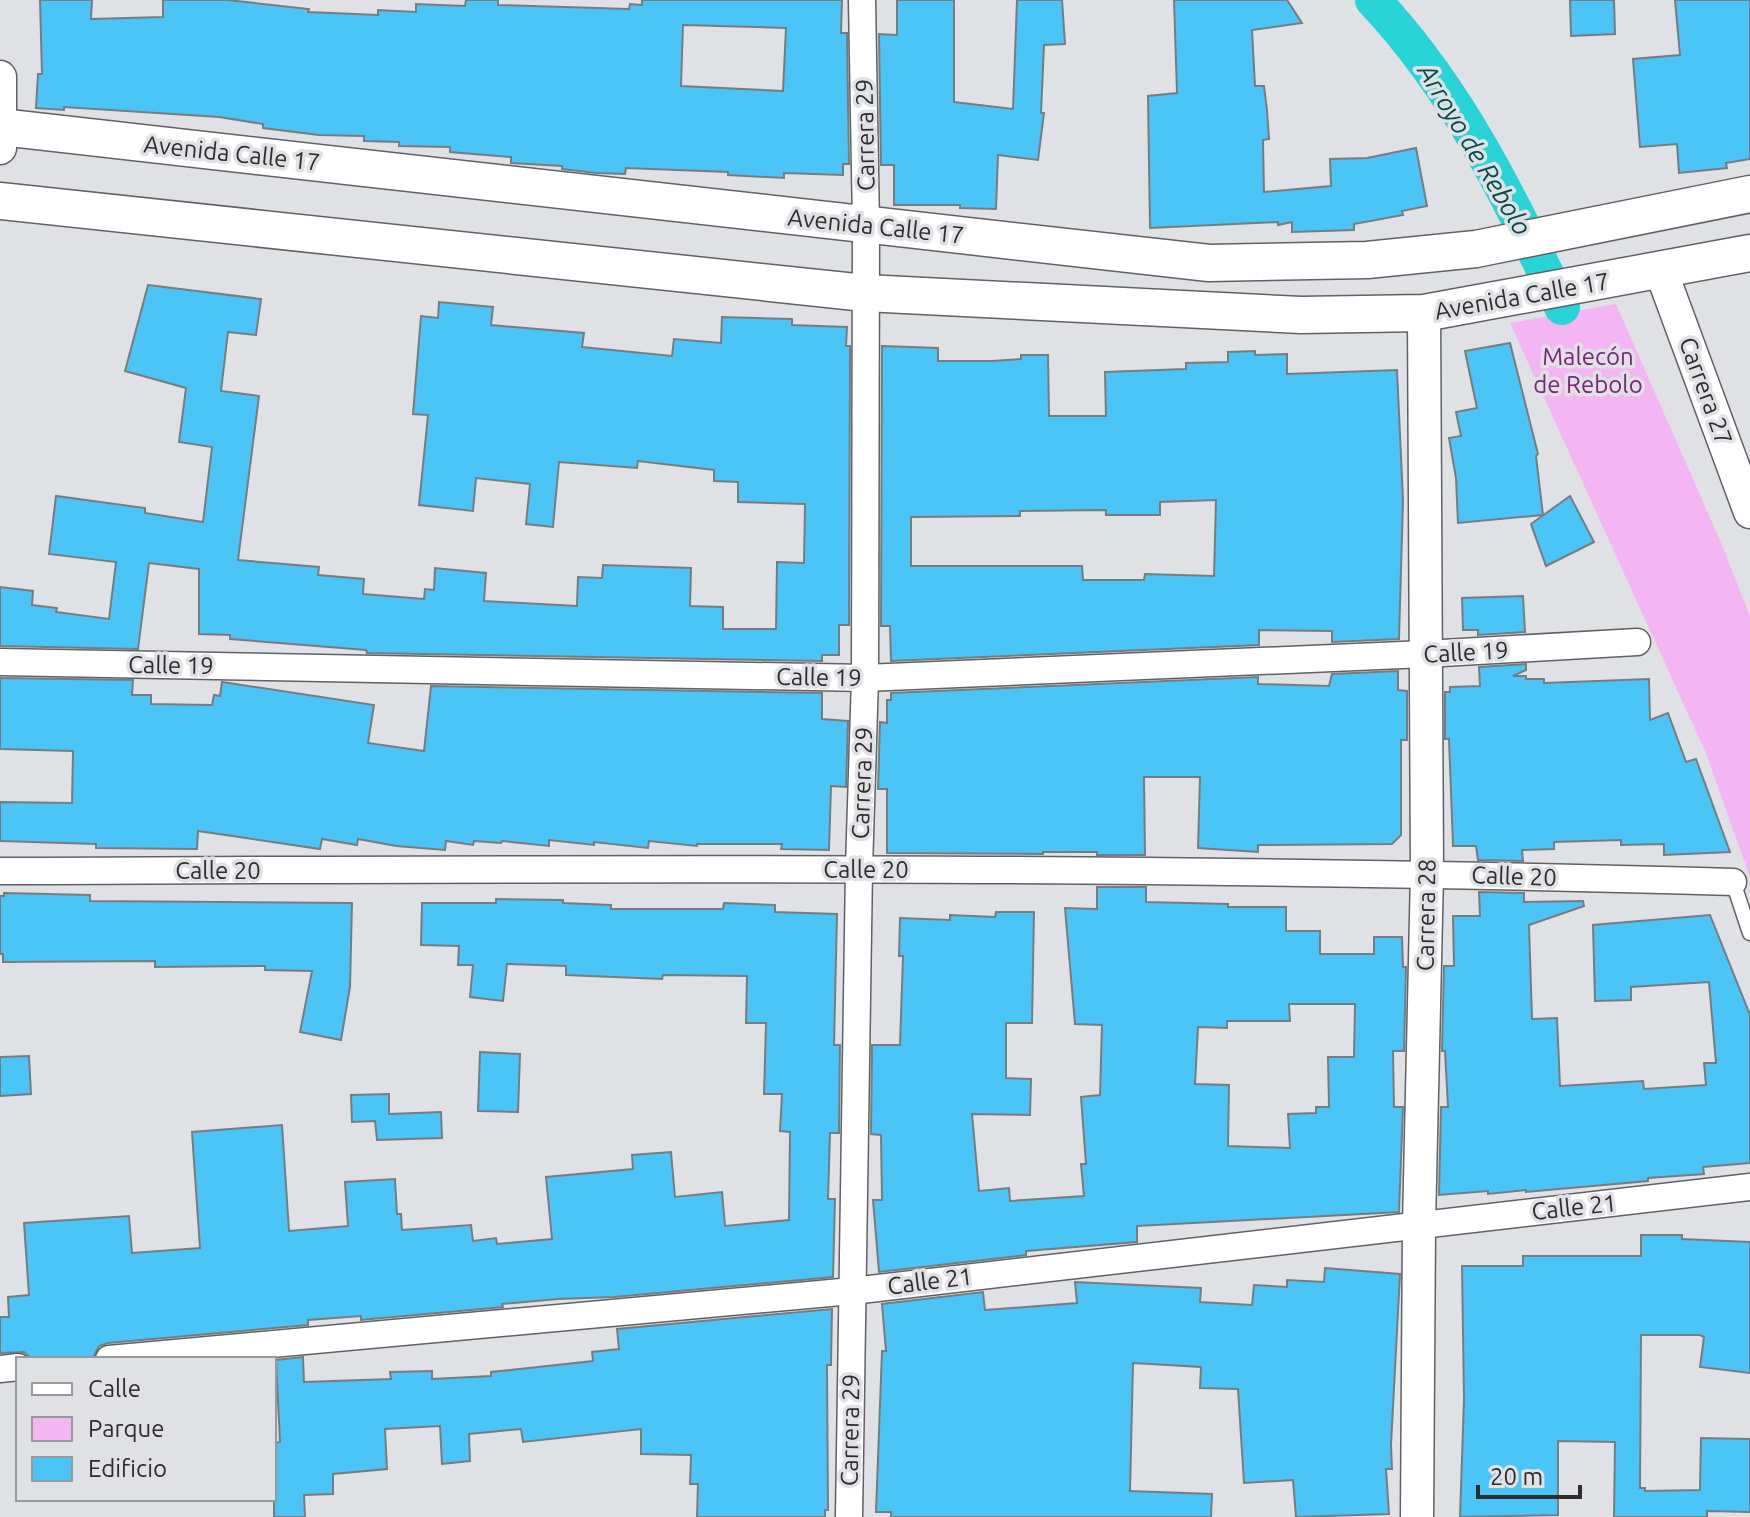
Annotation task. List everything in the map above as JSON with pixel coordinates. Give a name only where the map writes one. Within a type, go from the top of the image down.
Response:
[{"type":"main road","name":"Avenida Calle 17","points":[[1,134],[1209,263],[1367,260],[1476,249],[1750,194]]},
{"type":"main road","name":"Avenida Calle 17","points":[[0,201],[865,293],[1301,315],[1424,313],[1750,253]]},
{"type":"street","name":"Carrera 29","points":[[849,1517],[865,678],[866,225],[862,0]]},
{"type":"street","points":[[0,77],[1,134]]},
{"type":"street","name":"Carrera 27","points":[[1661,271],[1750,512]]},
{"type":"street","name":"Carrera 28","points":[[1417,1517],[1419,1224],[1427,873],[1424,313]]},
{"type":"street","name":"Calle 19","points":[[0,662],[865,678],[1637,642]]},
{"type":"street","name":"Calle 20","points":[[0,871],[859,868],[1427,873],[1733,882]]},
{"type":"street","name":"Calle 21","points":[[131,1357],[852,1291],[1750,1187]]},
{"type":"lane","points":[[1733,882],[1750,933]]},
{"type":"green space","name":"Malecón de Rebolo","points":[[1616,304],[1750,616],[1750,877],[1705,751],[1510,323]]},
{"type":"building","points":[[40,0],[92,0],[91,19],[163,17],[163,0],[228,0],[309,9],[308,12],[378,15],[378,10],[416,12],[416,4],[465,6],[466,0],[498,0],[498,5],[629,9],[630,4],[642,5],[642,0],[842,0],[841,33],[847,33],[849,164],[843,164],[843,175],[784,173],[784,178],[728,175],[728,172],[626,168],[625,174],[596,173],[562,169],[562,166],[511,163],[511,157],[450,152],[450,147],[399,146],[399,142],[364,141],[364,136],[319,135],[263,128],[263,124],[219,117],[36,108],[38,74],[42,74]],"holes":[[[683,25],[786,28],[783,91],[681,86]]]},
{"type":"building","points":[[897,0],[954,0],[954,102],[1013,109],[1017,0],[1062,0],[1065,44],[1044,45],[1041,113],[1044,113],[1038,160],[998,155],[996,209],[960,208],[960,205],[894,205],[894,165],[881,165],[879,34],[897,35]]},
{"type":"building","points":[[1174,0],[1287,0],[1302,23],[1252,30],[1255,86],[1264,86],[1267,110],[1269,139],[1263,140],[1264,192],[1331,186],[1330,159],[1367,158],[1416,148],[1427,206],[1402,211],[1403,215],[1354,224],[1354,230],[1292,232],[1292,222],[1278,225],[1278,222],[1150,228],[1148,96],[1177,93]]},
{"type":"building","points":[[1570,0],[1614,0],[1615,34],[1571,36]]},
{"type":"building","points":[[1675,0],[1750,0],[1750,159],[1726,163],[1727,168],[1679,173],[1677,144],[1640,147],[1633,59],[1680,55]]},
{"type":"building","points":[[148,285],[261,299],[256,335],[228,332],[221,391],[259,396],[238,560],[319,567],[318,575],[364,579],[363,594],[424,599],[425,589],[434,590],[435,568],[486,573],[484,601],[577,606],[578,577],[602,578],[603,565],[691,568],[690,606],[723,607],[723,629],[776,629],[777,562],[804,563],[805,504],[738,502],[738,482],[714,481],[714,470],[638,461],[637,468],[559,462],[553,527],[526,524],[530,484],[476,478],[473,511],[419,505],[428,415],[413,414],[421,316],[438,318],[439,302],[493,307],[491,325],[584,333],[582,347],[672,356],[674,339],[721,343],[722,317],[792,319],[792,325],[847,327],[846,346],[850,346],[849,625],[839,625],[839,655],[822,655],[822,661],[367,653],[366,650],[230,639],[230,635],[199,634],[199,569],[149,563],[138,649],[0,646],[0,587],[33,591],[32,605],[57,608],[56,612],[109,619],[116,562],[49,554],[56,496],[145,508],[145,513],[203,522],[212,447],[179,442],[186,388],[125,371]]},
{"type":"building","points":[[1510,343],[1538,454],[1543,515],[1458,523],[1456,478],[1449,438],[1461,436],[1456,412],[1477,408],[1465,351]]},
{"type":"building","points":[[882,346],[938,348],[938,361],[992,361],[1021,359],[1021,355],[1048,355],[1049,416],[1106,416],[1105,372],[1186,369],[1186,363],[1228,362],[1228,352],[1287,354],[1287,374],[1397,370],[1403,500],[1399,639],[1332,642],[1332,631],[1259,630],[1259,645],[891,661],[890,626],[881,626]],"holes":[[[1216,500],[1214,576],[1145,574],[1144,580],[1083,580],[1082,566],[911,566],[911,517],[1020,516],[1020,511],[1106,510],[1106,515],[1160,515],[1160,502]]]},
{"type":"building","points":[[1570,496],[1594,542],[1546,566],[1531,524]]},
{"type":"building","points":[[1523,596],[1525,632],[1478,635],[1478,630],[1463,630],[1462,598]]},
{"type":"building","points":[[1526,664],[1526,670],[1513,676],[1544,679],[1544,683],[1649,679],[1650,720],[1668,713],[1686,762],[1696,759],[1730,852],[1664,855],[1664,844],[1621,845],[1621,840],[1554,842],[1554,849],[1522,850],[1523,861],[1478,860],[1476,846],[1453,846],[1449,739],[1445,739],[1445,692],[1450,692],[1450,687],[1480,686],[1479,667]]},
{"type":"building","points":[[1398,671],[1398,690],[1407,691],[1407,740],[1401,740],[1401,835],[1392,844],[1258,845],[1258,852],[1198,848],[1200,777],[1144,777],[1145,855],[1097,855],[1097,852],[887,853],[887,789],[878,789],[880,722],[887,723],[887,700],[891,700],[891,693],[1258,677],[1258,684],[1329,686],[1332,674]]},
{"type":"building","points":[[0,678],[133,680],[132,695],[151,695],[151,704],[212,705],[214,695],[220,696],[222,682],[374,705],[368,743],[424,751],[431,686],[822,693],[822,719],[848,721],[846,787],[831,786],[829,850],[781,849],[782,844],[697,846],[649,841],[648,848],[549,840],[549,846],[502,841],[474,841],[473,845],[446,841],[445,850],[358,839],[357,845],[322,839],[320,849],[198,831],[197,849],[96,848],[96,844],[0,841],[0,802],[72,803],[73,751],[0,749]]},
{"type":"building","points":[[1097,887],[1146,887],[1146,902],[1286,907],[1286,931],[1320,931],[1320,954],[1374,954],[1374,937],[1402,937],[1403,967],[1406,967],[1404,1051],[1393,1051],[1394,1107],[1403,1107],[1399,1212],[1137,1226],[1137,1242],[1026,1251],[1026,1255],[879,1272],[873,1200],[882,1200],[881,1135],[871,1134],[872,1045],[900,1045],[903,956],[899,956],[900,918],[950,920],[950,915],[995,917],[996,912],[1034,912],[1032,1023],[1006,1023],[1006,1078],[1031,1079],[1030,1115],[972,1114],[979,1191],[1009,1188],[1010,1201],[1084,1196],[1081,1164],[1086,1164],[1081,1097],[1100,1095],[1102,1025],[1075,1024],[1065,908],[1097,909]],"holes":[[[1289,1004],[1355,1004],[1354,1057],[1328,1057],[1329,1107],[1316,1107],[1316,1113],[1288,1114],[1290,1148],[1228,1146],[1229,1085],[1195,1084],[1198,1027],[1227,1028],[1227,1021],[1290,1021]]]},
{"type":"building","points":[[1479,892],[1524,893],[1524,902],[1583,901],[1584,906],[1529,925],[1532,1019],[1557,1018],[1560,1086],[1643,1081],[1644,1089],[1706,1085],[1704,1063],[1716,1063],[1709,982],[1631,987],[1631,1000],[1595,1001],[1593,925],[1710,915],[1750,1015],[1750,1163],[1703,1167],[1704,1174],[1648,1178],[1648,1181],[1526,1192],[1439,1195],[1441,1107],[1448,1107],[1445,1051],[1442,1051],[1444,966],[1454,966],[1453,916],[1480,916]]},
{"type":"building","points":[[4,893],[90,895],[90,901],[352,903],[350,987],[341,1040],[300,1032],[312,971],[265,970],[265,966],[155,967],[155,961],[3,962],[3,954],[0,954],[0,896]]},
{"type":"building","points":[[496,899],[563,900],[563,903],[611,905],[611,909],[723,909],[724,903],[775,905],[775,912],[837,914],[834,1045],[840,1045],[839,1133],[830,1133],[828,1199],[835,1199],[833,1277],[502,1304],[503,1307],[361,1320],[361,1316],[308,1320],[308,1325],[108,1343],[99,1346],[94,1357],[30,1357],[24,1352],[0,1353],[0,1317],[9,1317],[8,1297],[29,1295],[24,1223],[129,1216],[132,1253],[200,1248],[192,1132],[282,1125],[289,1231],[348,1226],[345,1182],[395,1179],[397,1214],[401,1214],[402,1230],[471,1225],[473,1241],[496,1238],[497,1244],[552,1239],[546,1177],[633,1169],[632,1155],[671,1152],[675,1197],[722,1192],[725,1226],[789,1220],[790,1132],[780,1131],[782,1094],[764,1094],[766,1023],[746,1023],[747,976],[663,975],[662,979],[566,975],[566,966],[507,964],[503,1001],[470,997],[473,965],[458,965],[459,946],[421,945],[422,903],[496,903]]},
{"type":"building","points":[[480,1052],[520,1054],[518,1112],[478,1111]]},
{"type":"building","points":[[29,1056],[31,1094],[0,1096],[0,1057]]},
{"type":"building","points":[[389,1094],[389,1114],[441,1112],[442,1138],[377,1140],[375,1121],[352,1122],[351,1095]]},
{"type":"building","points":[[1641,1235],[1682,1235],[1682,1239],[1750,1242],[1750,1373],[1700,1367],[1704,1337],[1700,1335],[1641,1335],[1640,1488],[1645,1488],[1645,1491],[1700,1490],[1701,1438],[1750,1439],[1750,1512],[1707,1511],[1707,1517],[1614,1517],[1615,1442],[1558,1441],[1558,1515],[1460,1517],[1464,1399],[1462,1266],[1523,1266],[1523,1256],[1641,1256]]},
{"type":"building","points":[[1325,1268],[1400,1274],[1392,1469],[1386,1469],[1389,1514],[1296,1517],[1293,1480],[1244,1483],[1238,1389],[1200,1388],[1201,1367],[1133,1363],[1130,1491],[1212,1494],[1211,1517],[891,1517],[891,1512],[876,1512],[882,1351],[886,1351],[882,1304],[983,1292],[985,1310],[1077,1303],[1075,1282],[1201,1288],[1200,1302],[1252,1305],[1254,1285],[1287,1287],[1287,1280],[1324,1282]]},
{"type":"building","points":[[832,1309],[831,1365],[827,1365],[828,1510],[825,1510],[825,1517],[697,1517],[698,1484],[690,1484],[691,1455],[641,1454],[641,1429],[523,1442],[521,1429],[469,1434],[470,1461],[442,1464],[440,1426],[385,1429],[387,1469],[333,1474],[333,1494],[304,1495],[305,1517],[274,1517],[276,1443],[280,1442],[276,1360],[303,1357],[304,1382],[391,1379],[390,1372],[432,1371],[432,1379],[491,1376],[491,1372],[593,1361],[592,1352],[619,1349],[617,1329]]},
{"type":"waterway","name":"Arroyo de Rebolo","points":[[1373,0],[1431,70],[1480,146],[1562,307]]}]
